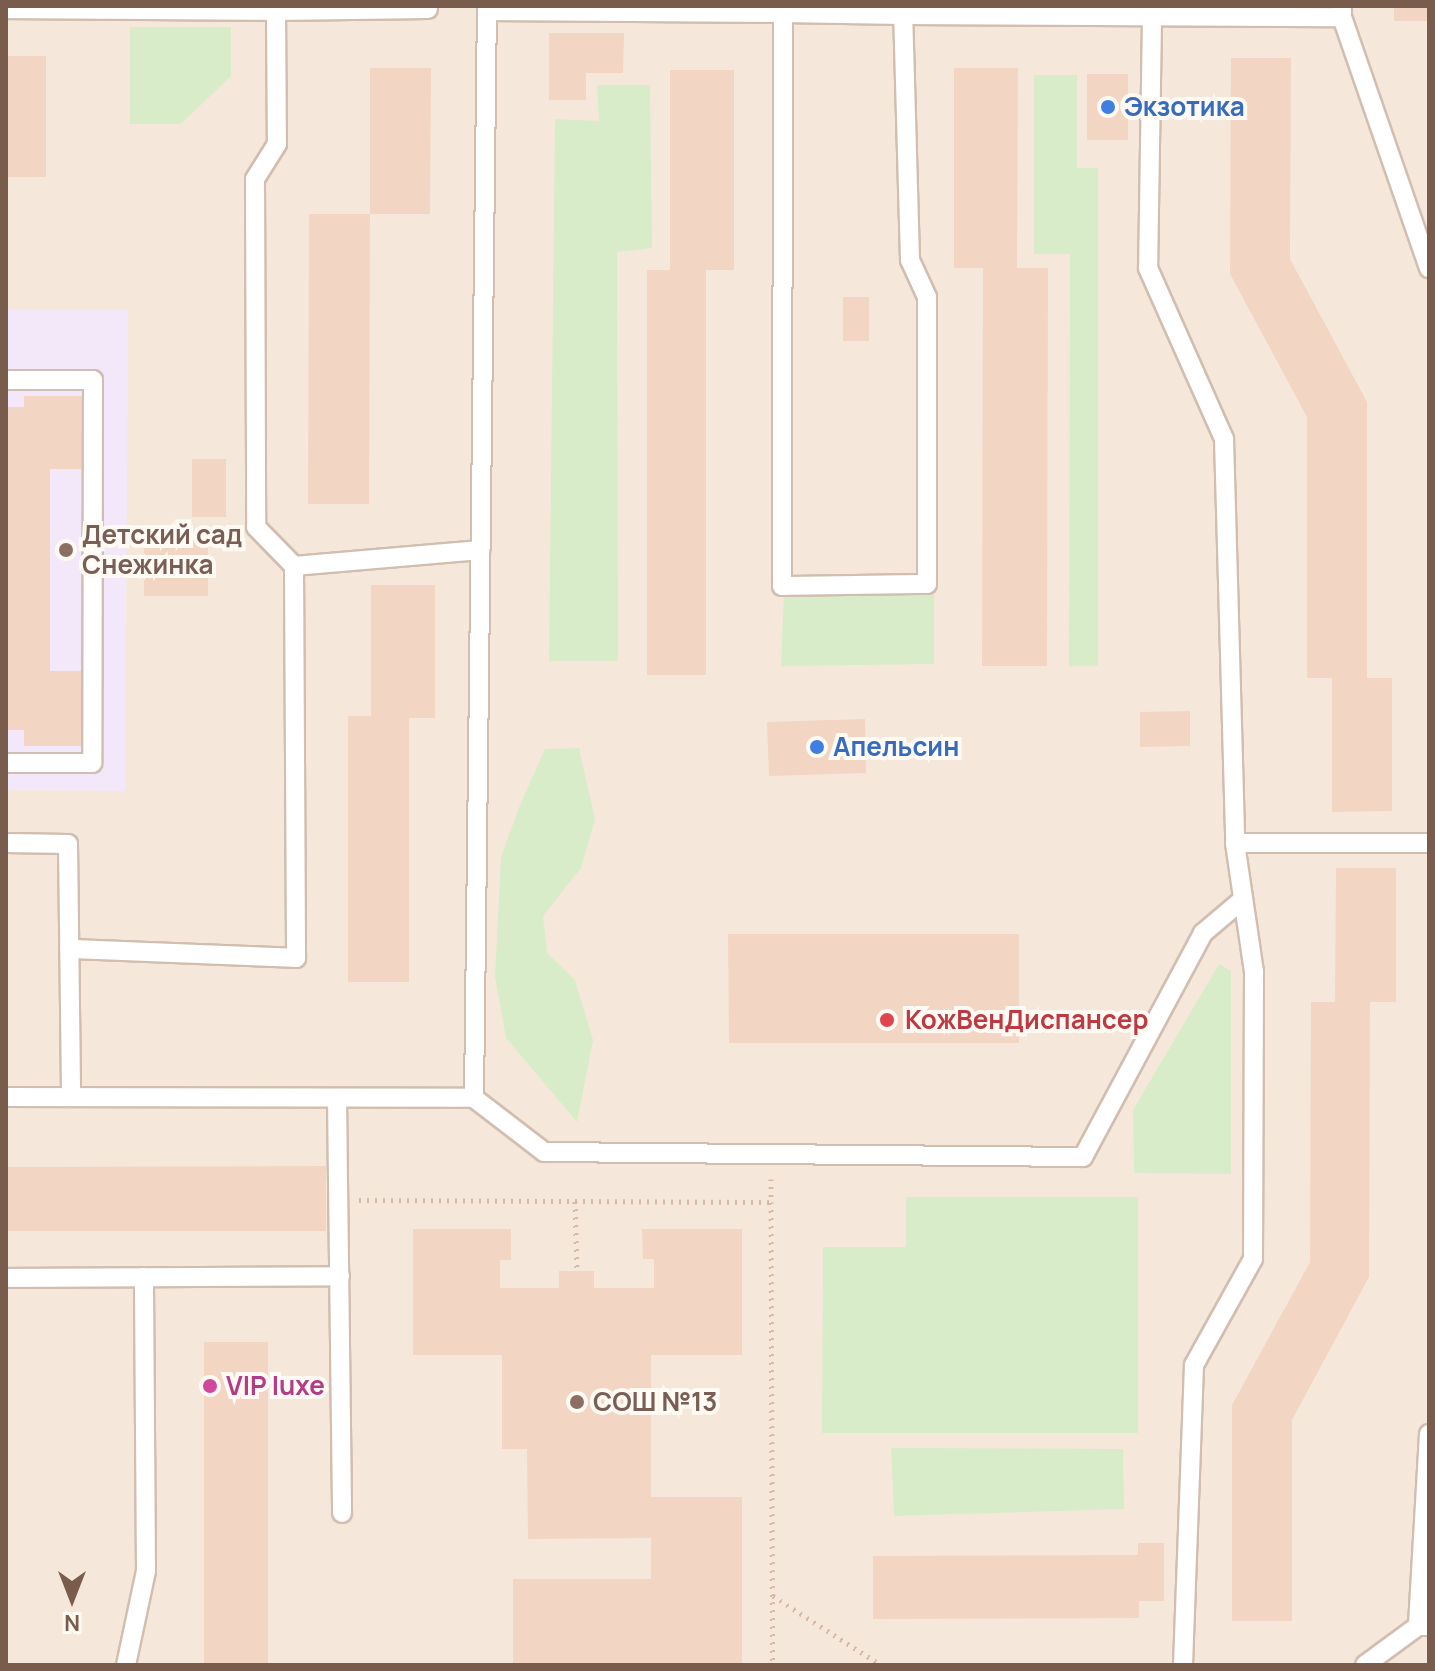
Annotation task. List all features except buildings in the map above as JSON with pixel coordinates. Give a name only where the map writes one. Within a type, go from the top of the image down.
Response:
[{"type":"lane","points":[[474,1098],[487,8],[1152,19],[1342,11],[1429,268]]},
{"type":"lane","points":[[6,9],[428,9]]},
{"type":"lane","points":[[69,949],[296,958],[294,566],[256,527],[255,179],[277,144],[276,11]]},
{"type":"lane","points":[[783,13],[782,586],[927,584],[927,297],[910,260],[903,15]]},
{"type":"lane","points":[[1152,19],[1148,268],[1224,439],[1235,843],[1254,972],[1253,1259],[1194,1365],[1183,1665]]},
{"type":"lane","points":[[6,380],[93,380],[93,444],[92,763],[6,763]]},
{"type":"lane","points":[[294,566],[480,550]]},
{"type":"lane","points":[[6,843],[68,844],[71,1097]]},
{"type":"lane","points":[[1235,843],[1429,843]]},
{"type":"lane","points":[[6,1097],[474,1098],[544,1152],[1083,1157],[1203,933],[1242,900]]},
{"type":"lane","points":[[337,1098],[342,1513]]},
{"type":"lane","points":[[6,1278],[340,1276]]},
{"type":"lane","points":[[126,1665],[146,1571],[144,1277]]},
{"type":"lane","points":[[1365,1665],[1424,1626],[1429,1434]]},
{"type":"path","points":[[338,1200],[771,1202],[773,1665]]},
{"type":"path","points":[[575,1201],[577,1271]]},
{"type":"path","points":[[772,1596],[881,1665]]},
{"type":"shaded area","points":[[6,6],[1429,6],[1429,1665],[6,1665]]},
{"type":"shaded area","name":"Детский сад Снежинка","points":[[6,310],[128,310],[125,791],[6,790]]},
{"type":"green space","points":[[130,27],[231,27],[231,76],[181,124],[130,124]]},
{"type":"green space","points":[[1034,75],[1077,75],[1077,168],[1098,168],[1098,666],[1069,666],[1070,254],[1034,254]]},
{"type":"green space","points":[[597,85],[650,85],[652,248],[617,252],[618,661],[549,661],[555,119],[599,121]]},
{"type":"green space","points":[[784,594],[934,595],[934,664],[781,666]]},
{"type":"green space","points":[[579,748],[595,819],[581,868],[543,916],[547,953],[575,980],[593,1040],[577,1122],[506,1038],[495,977],[501,857],[520,805],[545,749]]},
{"type":"green space","points":[[1219,964],[1231,971],[1231,1174],[1134,1173],[1133,1110]]},
{"type":"green space","points":[[906,1197],[1138,1197],[1138,1433],[822,1433],[823,1247],[906,1247]]},
{"type":"green space","points":[[891,1448],[1123,1449],[1124,1509],[894,1516]]},
{"type":"place","name":"Экзотика","points":[[1108,107]]},
{"type":"place","name":"Детский сад Снежинка","points":[[66,550]]},
{"type":"place","name":"Апельсин","points":[[817,747]]},
{"type":"place","name":"КожВенДиспансер","points":[[887,1020]]},
{"type":"place","name":"VIP luxe","points":[[210,1386]]},
{"type":"place","name":"СОШ №13","points":[[577,1402]]}]
